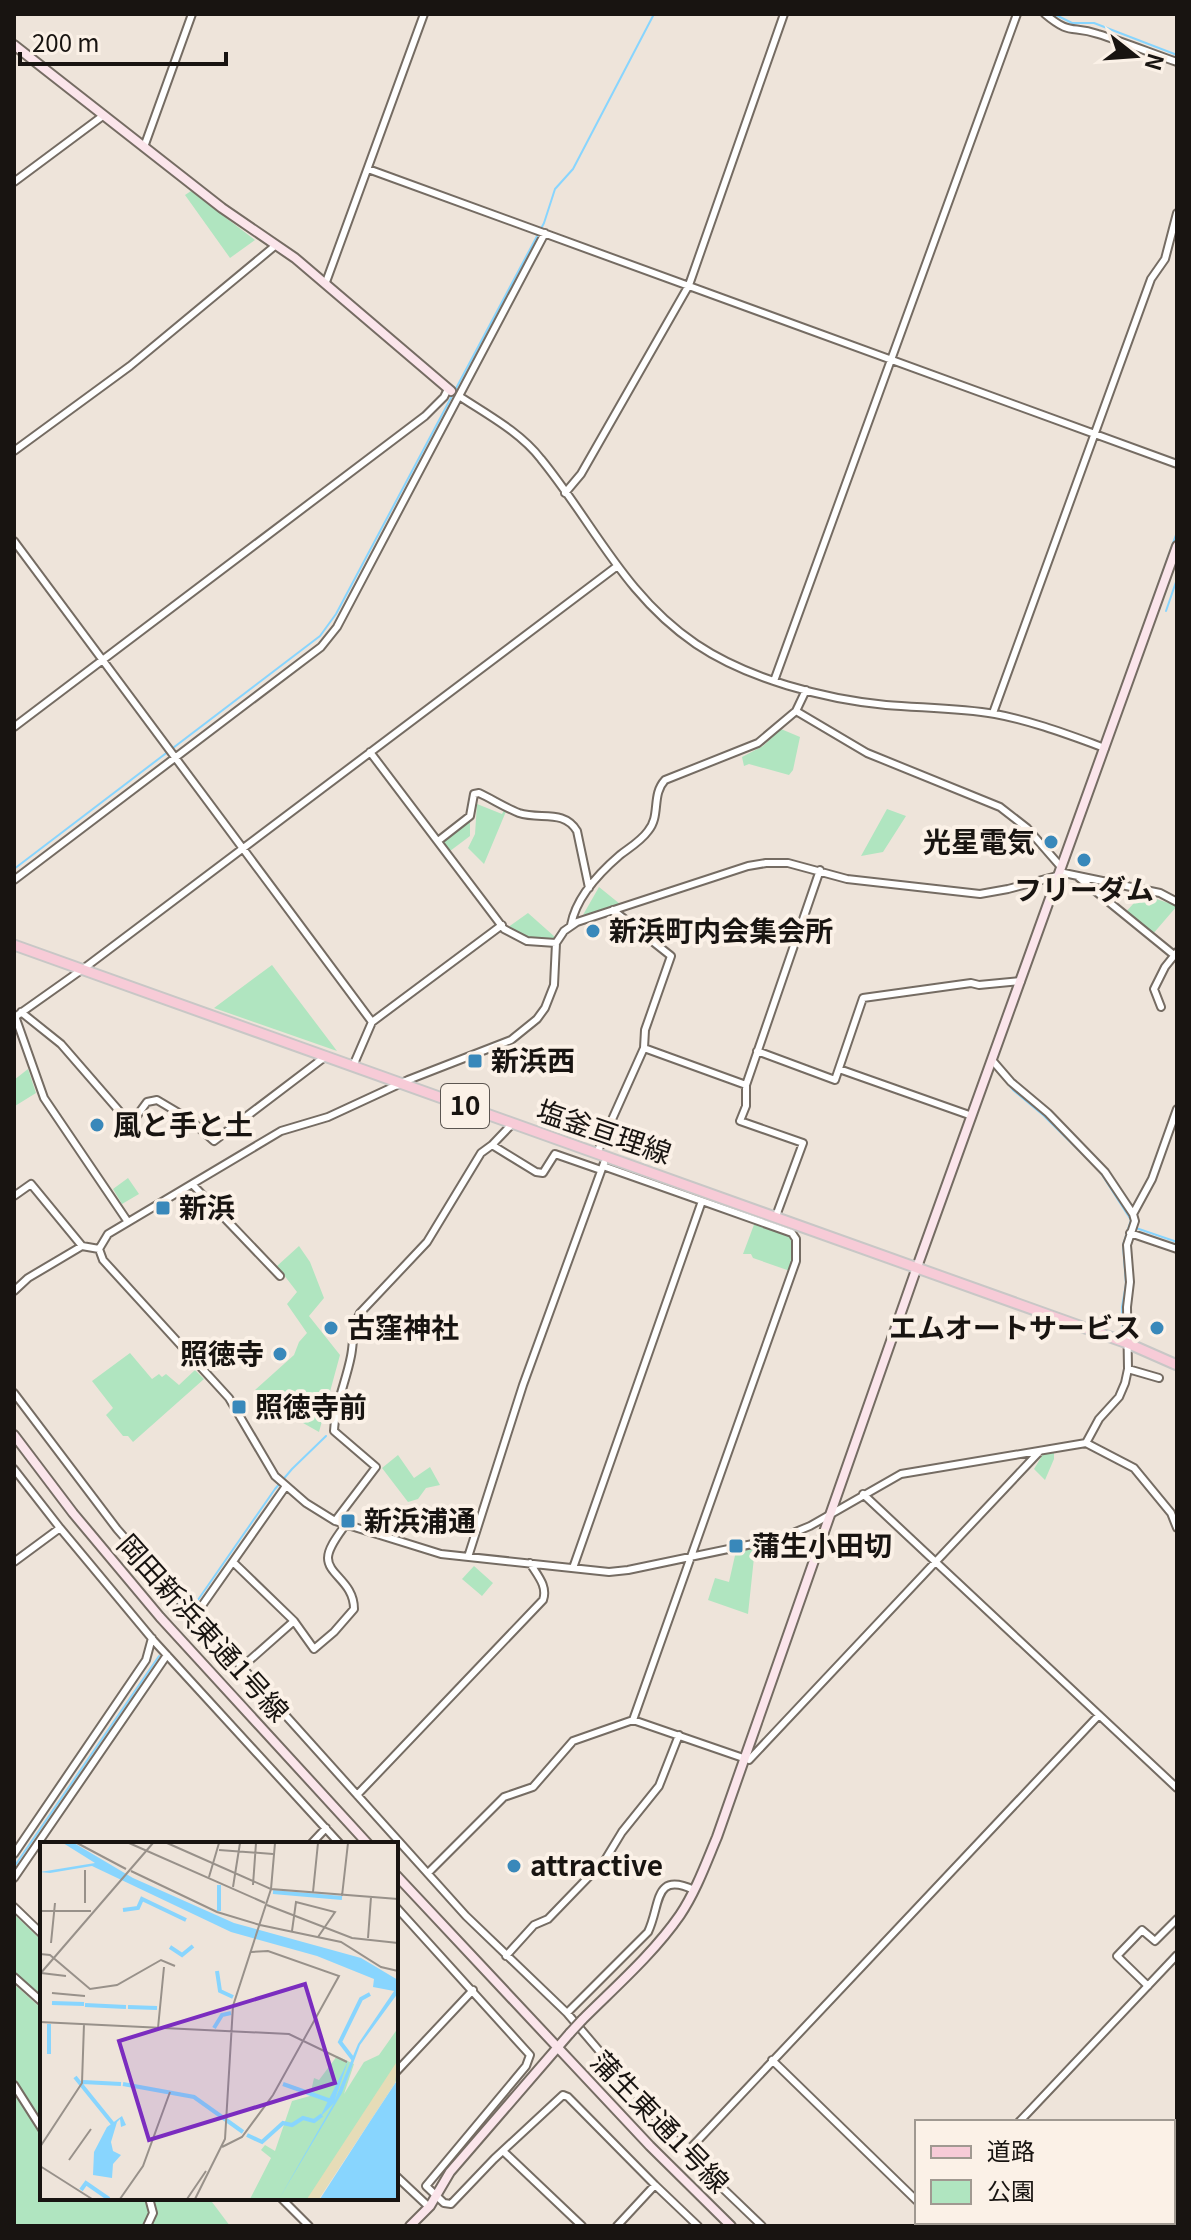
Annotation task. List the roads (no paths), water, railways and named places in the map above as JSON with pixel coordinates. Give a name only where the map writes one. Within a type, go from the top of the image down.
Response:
[{"type":"main road","name":"塩釜亘理線","points":[[14,945],[513,1123],[602,1161],[776,1216],[1127,1343],[1177,1365]]},
{"type":"street","points":[[144,147],[192,14]]},
{"type":"street","points":[[326,282],[424,14]]},
{"type":"street","points":[[565,493],[581,474],[689,285],[784,14]]},
{"type":"street","points":[[774,681],[1017,14]]},
{"type":"street","points":[[1045,14],[1060,27],[1074,32],[1093,32],[1177,62]]},
{"type":"street","points":[[14,45],[222,208],[326,282],[454,393],[511,430],[540,457],[616,567],[652,608],[694,643],[721,659],[774,681],[806,690],[880,704],[993,713],[1039,724],[1105,748]]},
{"type":"street","points":[[14,182],[104,115]]},
{"type":"street","points":[[368,169],[1177,464]]},
{"type":"street","points":[[993,713],[1151,279],[1165,259],[1177,213]]},
{"type":"street","points":[[14,880],[174,753],[321,647],[337,627],[454,393],[541,232]]},
{"type":"street","points":[[14,451],[130,366],[276,245]]},
{"type":"street","points":[[14,727],[425,416],[444,397],[454,393]]},
{"type":"street","points":[[14,541],[372,1022]]},
{"type":"street","points":[[410,2226],[429,2207],[450,2172],[570,2033],[661,1940],[680,1916],[694,1890],[746,1759],[917,1267],[1177,546]]},
{"type":"street","points":[[17,1014],[82,969],[616,567]]},
{"type":"street","points":[[571,925],[572,915],[598,875],[651,828],[659,786],[665,780],[758,743],[796,711],[806,690]]},
{"type":"street","points":[[796,711],[867,753],[1000,807],[1027,828],[1059,872]]},
{"type":"street","points":[[370,752],[502,925],[527,941],[556,943]]},
{"type":"street","points":[[438,841],[470,816],[474,794],[479,793],[520,813],[561,817],[573,824],[577,831],[589,888]]},
{"type":"street","points":[[99,1249],[108,1234],[281,1131],[328,1117],[401,1083],[511,1040],[545,1008],[554,985],[556,943],[571,925],[613,910],[757,864],[788,863],[847,879],[980,894],[1008,889],[1059,872],[1160,893],[1177,902]]},
{"type":"street","points":[[776,1216],[803,1143],[740,1121],[746,1106],[746,1085],[820,870]]},
{"type":"street","points":[[1077,876],[1175,954],[1154,989],[1161,1007]]},
{"type":"street","points":[[468,1557],[523,1385],[644,1048],[645,1030],[671,956],[613,910]]},
{"type":"street","points":[[353,1066],[372,1022],[502,925]]},
{"type":"street","points":[[757,1051],[835,1080],[863,998],[971,983],[1021,981]]},
{"type":"street","points":[[17,1014],[61,1044],[127,1120],[136,1117],[147,1102],[157,1100],[189,1119],[214,1141],[326,1056]]},
{"type":"street","points":[[17,1014],[44,1098],[106,1185],[128,1222]]},
{"type":"street","points":[[644,1048],[746,1085]]},
{"type":"street","points":[[992,1060],[1105,1172],[1135,1221],[1127,1245],[1130,1282],[1127,1307],[1128,1369],[1119,1397],[1099,1419],[1086,1443]]},
{"type":"street","points":[[839,1069],[972,1116]]},
{"type":"street","points":[[1133,1214],[1152,1179],[1177,1109]]},
{"type":"street","points":[[335,1521],[376,1467],[334,1431],[335,1410],[352,1352],[355,1323],[360,1313],[427,1242],[481,1153],[513,1123]]},
{"type":"street","points":[[492,1145],[536,1172],[543,1173],[555,1154],[602,1161],[792,1233],[796,1239],[795,1271],[633,1720]]},
{"type":"street","points":[[14,1196],[31,1184],[82,1246],[99,1249]]},
{"type":"street","points":[[193,1185],[280,1276]]},
{"type":"street","points":[[573,1568],[702,1201]]},
{"type":"street","points":[[1130,1233],[1177,1249]]},
{"type":"street","points":[[14,1291],[28,1278],[82,1246]]},
{"type":"street","points":[[99,1249],[103,1260],[229,1398],[285,1485],[335,1521],[441,1554],[609,1572],[628,1570],[781,1538],[810,1526],[901,1474],[1086,1443],[1134,1468],[1171,1513],[1177,1528]]},
{"type":"street","points":[[1128,1369],[1159,1378]]},
{"type":"street","points":[[14,1393],[117,1529],[191,1613],[506,1956],[567,2013],[686,2153],[762,2226]]},
{"type":"street","name":"岡田新浜東通1号線","points":[[14,1435],[73,1513],[160,1617],[366,1842]]},
{"type":"street","points":[[428,1873],[504,1797],[533,1787],[573,1741],[633,1720],[749,1760],[1040,1451]]},
{"type":"street","points":[[14,1469],[152,1638],[338,1842]]},
{"type":"street","points":[[191,1613],[233,1562],[285,1485]]},
{"type":"street","points":[[863,1494],[1177,1788]]},
{"type":"street","points":[[233,1562],[294,1621],[314,1649],[354,1609],[350,1589],[328,1563],[332,1545],[346,1524]]},
{"type":"street","points":[[14,1562],[60,1528]]},
{"type":"street","points":[[357,1795],[543,1600],[546,1592],[544,1586],[530,1563]]},
{"type":"street","points":[[242,1667],[294,1621]]},
{"type":"street","points":[[14,1854],[146,1660],[152,1638]]},
{"type":"street","points":[[14,1878],[167,1655]]},
{"type":"street","points":[[686,2153],[1099,1715]]},
{"type":"street","points":[[506,1956],[534,1925],[548,1919],[605,1860],[622,1832],[659,1786],[679,1735]]},
{"type":"street","points":[[313,1842],[326,1828]]},
{"type":"street","points":[[398,1877],[557,2048]]},
{"type":"street","points":[[567,2013],[648,1932],[655,1917],[660,1891],[664,1887],[681,1884],[694,1890]]},
{"type":"street","points":[[14,1907],[40,1932]]},
{"type":"street","points":[[398,1909],[528,2051],[529,2060],[426,2186],[447,2205],[451,2204],[563,2095],[698,2226]]},
{"type":"street","points":[[1148,1986],[1117,1956],[1142,1930],[1155,1941],[1177,1919]]},
{"type":"street","points":[[1021,2120],[1177,1955]]},
{"type":"street","points":[[14,1977],[40,2000]]},
{"type":"street","points":[[398,2070],[473,1990]]},
{"type":"street","name":"蒲生東通1号線","points":[[557,2048],[731,2226]]},
{"type":"street","points":[[772,2060],[915,2199]]},
{"type":"street","points":[[14,2085],[40,2126]]},
{"type":"street","points":[[503,2151],[582,2226]]},
{"type":"street","points":[[398,2178],[429,2207]]},
{"type":"street","points":[[617,2226],[655,2185]]},
{"type":"street","points":[[147,2226],[153,2213],[150,2200]]},
{"type":"street","points":[[283,2200],[309,2226]]},
{"type":"waterway","points":[[14,869],[320,636],[336,614],[544,223],[555,189],[573,169],[654,14]]},
{"type":"waterway","points":[[1054,14],[1072,23],[1094,23],[1177,55]]},
{"type":"waterway","points":[[1146,619],[1177,532]]},
{"type":"waterway","points":[[1166,611],[1177,579]]},
{"type":"waterway","points":[[1001,1075],[1013,1090],[1099,1170],[1131,1220],[1123,1245],[1126,1284],[1122,1307],[1123,1332]]},
{"type":"waterway","points":[[1136,1228],[1177,1242]]},
{"type":"waterway","points":[[184,1620],[275,1489],[326,1436]]},
{"type":"waterway","points":[[14,1867],[159,1656]]},
{"type":"place","name":"光星電気","points":[[1051,842]]},
{"type":"place","name":"フリーダム","points":[[1084,860]]},
{"type":"place","name":"新浜町内会集会所","points":[[593,931]]},
{"type":"place","name":"新浜西","points":[[475,1061]]},
{"type":"place","name":"風と手と土","points":[[97,1125]]},
{"type":"place","name":"新浜","points":[[163,1208]]},
{"type":"place","name":"古窪神社","points":[[331,1328]]},
{"type":"place","name":"エムオートサービス","points":[[1157,1328]]},
{"type":"place","name":"照徳寺","points":[[280,1354]]},
{"type":"place","name":"照徳寺前","points":[[239,1407]]},
{"type":"place","name":"新浜浦通","points":[[348,1521]]},
{"type":"place","name":"蒲生小田切","points":[[736,1546]]},
{"type":"place","name":"attractive","points":[[514,1866]]}]
